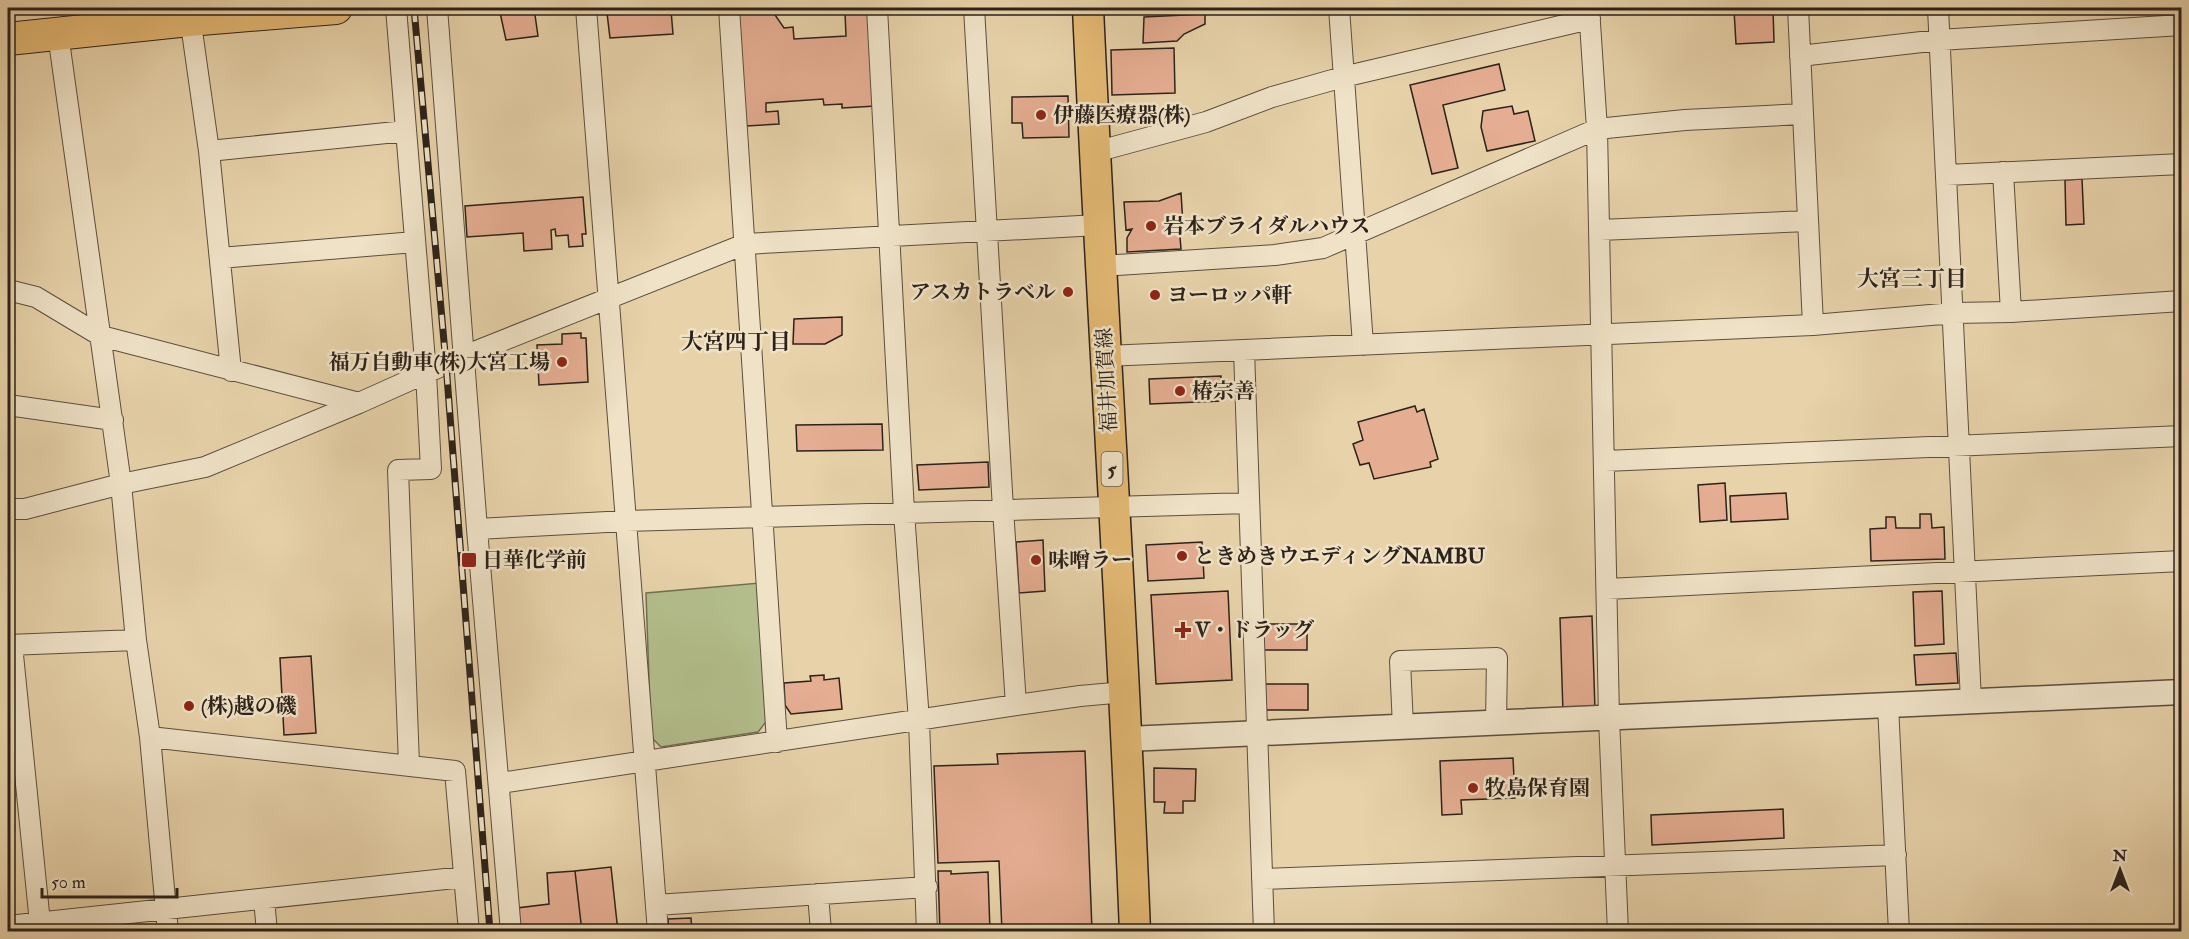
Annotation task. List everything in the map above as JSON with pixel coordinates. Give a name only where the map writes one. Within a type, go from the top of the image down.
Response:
[{"type":"highway","points":[[8,39],[58,34],[189,14],[336,8]]},
{"type":"main road","name":"福井加賀線","points":[[1088,8],[1125,692],[1135,932]]},
{"type":"street","points":[[396,8],[426,373],[431,469],[398,470],[409,765]]},
{"type":"street","points":[[437,8],[511,932]]},
{"type":"street","points":[[586,8],[658,932]]},
{"type":"street","points":[[729,8],[777,742]]},
{"type":"street","points":[[877,8],[904,512],[919,721],[927,932]]},
{"type":"street","points":[[974,8],[1016,705]]},
{"type":"street","points":[[1339,8],[1363,345]]},
{"type":"street","points":[[1798,8],[1813,325]]},
{"type":"street","points":[[1938,8],[1971,701]]},
{"type":"street","points":[[1095,152],[1206,122],[1272,97],[1343,77],[1590,13],[1597,129],[1609,718],[1618,932]]},
{"type":"street","points":[[189,14],[208,152],[231,371]]},
{"type":"street","points":[[1800,56],[1939,40],[2181,25]]},
{"type":"street","points":[[58,34],[121,484],[136,640],[150,737],[168,932]]},
{"type":"street","points":[[1101,266],[1275,255],[1323,248],[1597,129],[1685,120],[1803,114]]},
{"type":"street","points":[[208,152],[406,131]]},
{"type":"street","points":[[1946,175],[2181,164]]},
{"type":"street","points":[[2003,172],[2011,312]]},
{"type":"street","points":[[1600,230],[1808,221]]},
{"type":"street","points":[[8,509],[25,509],[121,484],[205,467],[359,403],[464,356],[745,244],[1098,225]]},
{"type":"street","points":[[220,258],[415,242]]},
{"type":"street","points":[[8,290],[36,297],[101,336],[359,403]]},
{"type":"street","points":[[1106,356],[1813,325],[1954,313],[2011,312],[2181,301]]},
{"type":"street","points":[[1244,350],[1264,932]]},
{"type":"street","points":[[8,405],[112,420]]},
{"type":"street","points":[[1605,461],[2181,436]]},
{"type":"street","points":[[477,529],[626,521],[1249,502]]},
{"type":"street","points":[[1607,589],[2181,561]]},
{"type":"street","points":[[40,923],[16,778],[10,645],[136,640]]},
{"type":"street","points":[[1403,727],[1400,660],[1497,658],[1496,723]]},
{"type":"street","points":[[500,783],[1016,705],[1125,692]]},
{"type":"street","points":[[1127,739],[2181,692]]},
{"type":"street","points":[[1888,705],[1899,932]]},
{"type":"street","points":[[150,737],[455,771],[469,932]]},
{"type":"street","points":[[1262,879],[1896,855]]},
{"type":"street","points":[[8,926],[465,878]]},
{"type":"street","points":[[656,905],[927,887]]},
{"type":"street","points":[[818,894],[821,932]]},
{"type":"street","points":[[264,899],[267,932]]},
{"type":"green space","points":[[760,583],[769,718],[758,732],[661,747],[651,737],[646,593]]},
{"type":"building","points":[[499,8],[534,8],[538,36],[506,40]]},
{"type":"building","points":[[771,9],[784,28],[793,27],[794,39],[846,36],[845,13],[870,12],[876,106],[842,108],[842,104],[824,105],[823,99],[766,103],[766,112],[778,111],[779,124],[746,126],[738,10]]},
{"type":"building","points":[[1773,9],[1774,42],[1736,44],[1734,10]]},
{"type":"building","points":[[671,10],[673,34],[610,38],[607,13]]},
{"type":"building","points":[[1205,14],[1205,24],[1184,34],[1177,41],[1143,43],[1144,17]]},
{"type":"building","points":[[1174,48],[1175,93],[1112,95],[1111,50]]},
{"type":"building","points":[[1499,64],[1505,90],[1443,105],[1458,168],[1432,174],[1410,85]]},
{"type":"building","points":[[1068,96],[1069,137],[1023,138],[1022,123],[1012,123],[1012,97]]},
{"type":"building","points":[[1512,106],[1514,114],[1528,111],[1535,141],[1487,151],[1481,127],[1483,111]]},
{"type":"building","points":[[2082,179],[2084,224],[2066,225],[2065,180]]},
{"type":"building","points":[[1181,193],[1183,224],[1179,225],[1181,249],[1127,252],[1127,238],[1132,229],[1126,230],[1124,202],[1159,201]]},
{"type":"building","points":[[583,197],[586,234],[582,234],[583,246],[569,247],[568,235],[556,236],[555,229],[551,230],[552,249],[524,251],[523,233],[467,237],[465,206]]},
{"type":"building","points":[[842,317],[842,335],[825,344],[793,344],[794,319]]},
{"type":"building","points":[[581,333],[581,338],[586,338],[588,382],[539,385],[537,345],[562,344],[562,334]]},
{"type":"building","points":[[1221,376],[1222,401],[1150,404],[1149,379]]},
{"type":"building","points":[[1415,406],[1417,412],[1424,409],[1438,459],[1430,462],[1431,467],[1374,479],[1369,463],[1360,465],[1353,444],[1363,440],[1358,422]]},
{"type":"building","points":[[882,424],[883,450],[797,451],[796,425]]},
{"type":"building","points":[[988,462],[989,487],[919,490],[917,465]]},
{"type":"building","points":[[1725,483],[1727,520],[1700,522],[1698,485]]},
{"type":"building","points":[[1786,493],[1788,519],[1731,522],[1730,496]]},
{"type":"building","points":[[1920,514],[1931,514],[1932,528],[1944,527],[1945,559],[1871,561],[1870,529],[1886,528],[1886,517],[1895,517],[1896,528],[1920,528]]},
{"type":"building","points":[[1043,540],[1045,591],[1019,593],[1016,542]]},
{"type":"building","points":[[1202,542],[1204,578],[1148,581],[1146,545]]},
{"type":"building","points":[[1228,591],[1232,680],[1156,684],[1151,595]]},
{"type":"building","points":[[1942,591],[1944,644],[1915,646],[1913,592]]},
{"type":"building","points":[[1592,616],[1595,711],[1563,713],[1560,618]]},
{"type":"building","points":[[1262,624],[1307,624],[1307,650],[1262,650]]},
{"type":"building","points":[[1956,653],[1958,683],[1916,685],[1914,655]]},
{"type":"building","points":[[311,656],[316,733],[284,735],[280,658]]},
{"type":"building","points":[[824,675],[824,680],[839,678],[842,709],[791,714],[785,705],[784,683],[811,681],[810,676]]},
{"type":"building","points":[[1264,684],[1308,684],[1308,710],[1264,710]]},
{"type":"building","points":[[1085,751],[1092,930],[1002,932],[999,861],[938,863],[934,766],[998,764],[997,754]]},
{"type":"building","points":[[1513,758],[1515,798],[1461,800],[1462,814],[1442,815],[1440,761]]},
{"type":"building","points":[[1154,768],[1196,769],[1195,801],[1183,801],[1183,813],[1164,813],[1165,802],[1154,802]]},
{"type":"building","points":[[1783,809],[1784,838],[1652,845],[1651,815]]},
{"type":"building","points":[[611,867],[618,932],[582,932],[575,871]]},
{"type":"building","points":[[575,871],[582,932],[518,932],[517,908],[549,904],[547,873]]},
{"type":"building","points":[[938,871],[951,871],[951,874],[988,872],[990,932],[940,932]]},
{"type":"building","points":[[691,918],[692,932],[669,932],[668,919]]},
{"type":"railway","points":[[414,8],[446,364],[490,932]]},
{"type":"place","name":"伊藤医療器(株)","points":[[1041,115]]},
{"type":"place","name":"岩本ブライダルハウス","points":[[1151,226]]},
{"type":"place","name":"アスカトラベル","points":[[1068,292]]},
{"type":"place","name":"ヨーロッパ軒","points":[[1155,295]]},
{"type":"place","name":"福万自動車(株)大宮工場","points":[[562,362]]},
{"type":"place","name":"椿宗善","points":[[1180,391]]},
{"type":"place","name":"ときめきウエディングNAMBU","points":[[1182,556]]},
{"type":"place","name":"日華化学前","points":[[469,560]]},
{"type":"place","name":"味噌ラー","points":[[1036,560]]},
{"type":"place","name":"V・ドラッグ","points":[[1183,630]]},
{"type":"place","name":"(株)越の磯","points":[[189,706]]},
{"type":"place","name":"牧島保育園","points":[[1473,788]]},
{"type":"district","name":"大宮三丁目","points":[[1912,279]]},
{"type":"district","name":"大宮四丁目","points":[[736,342]]}]
